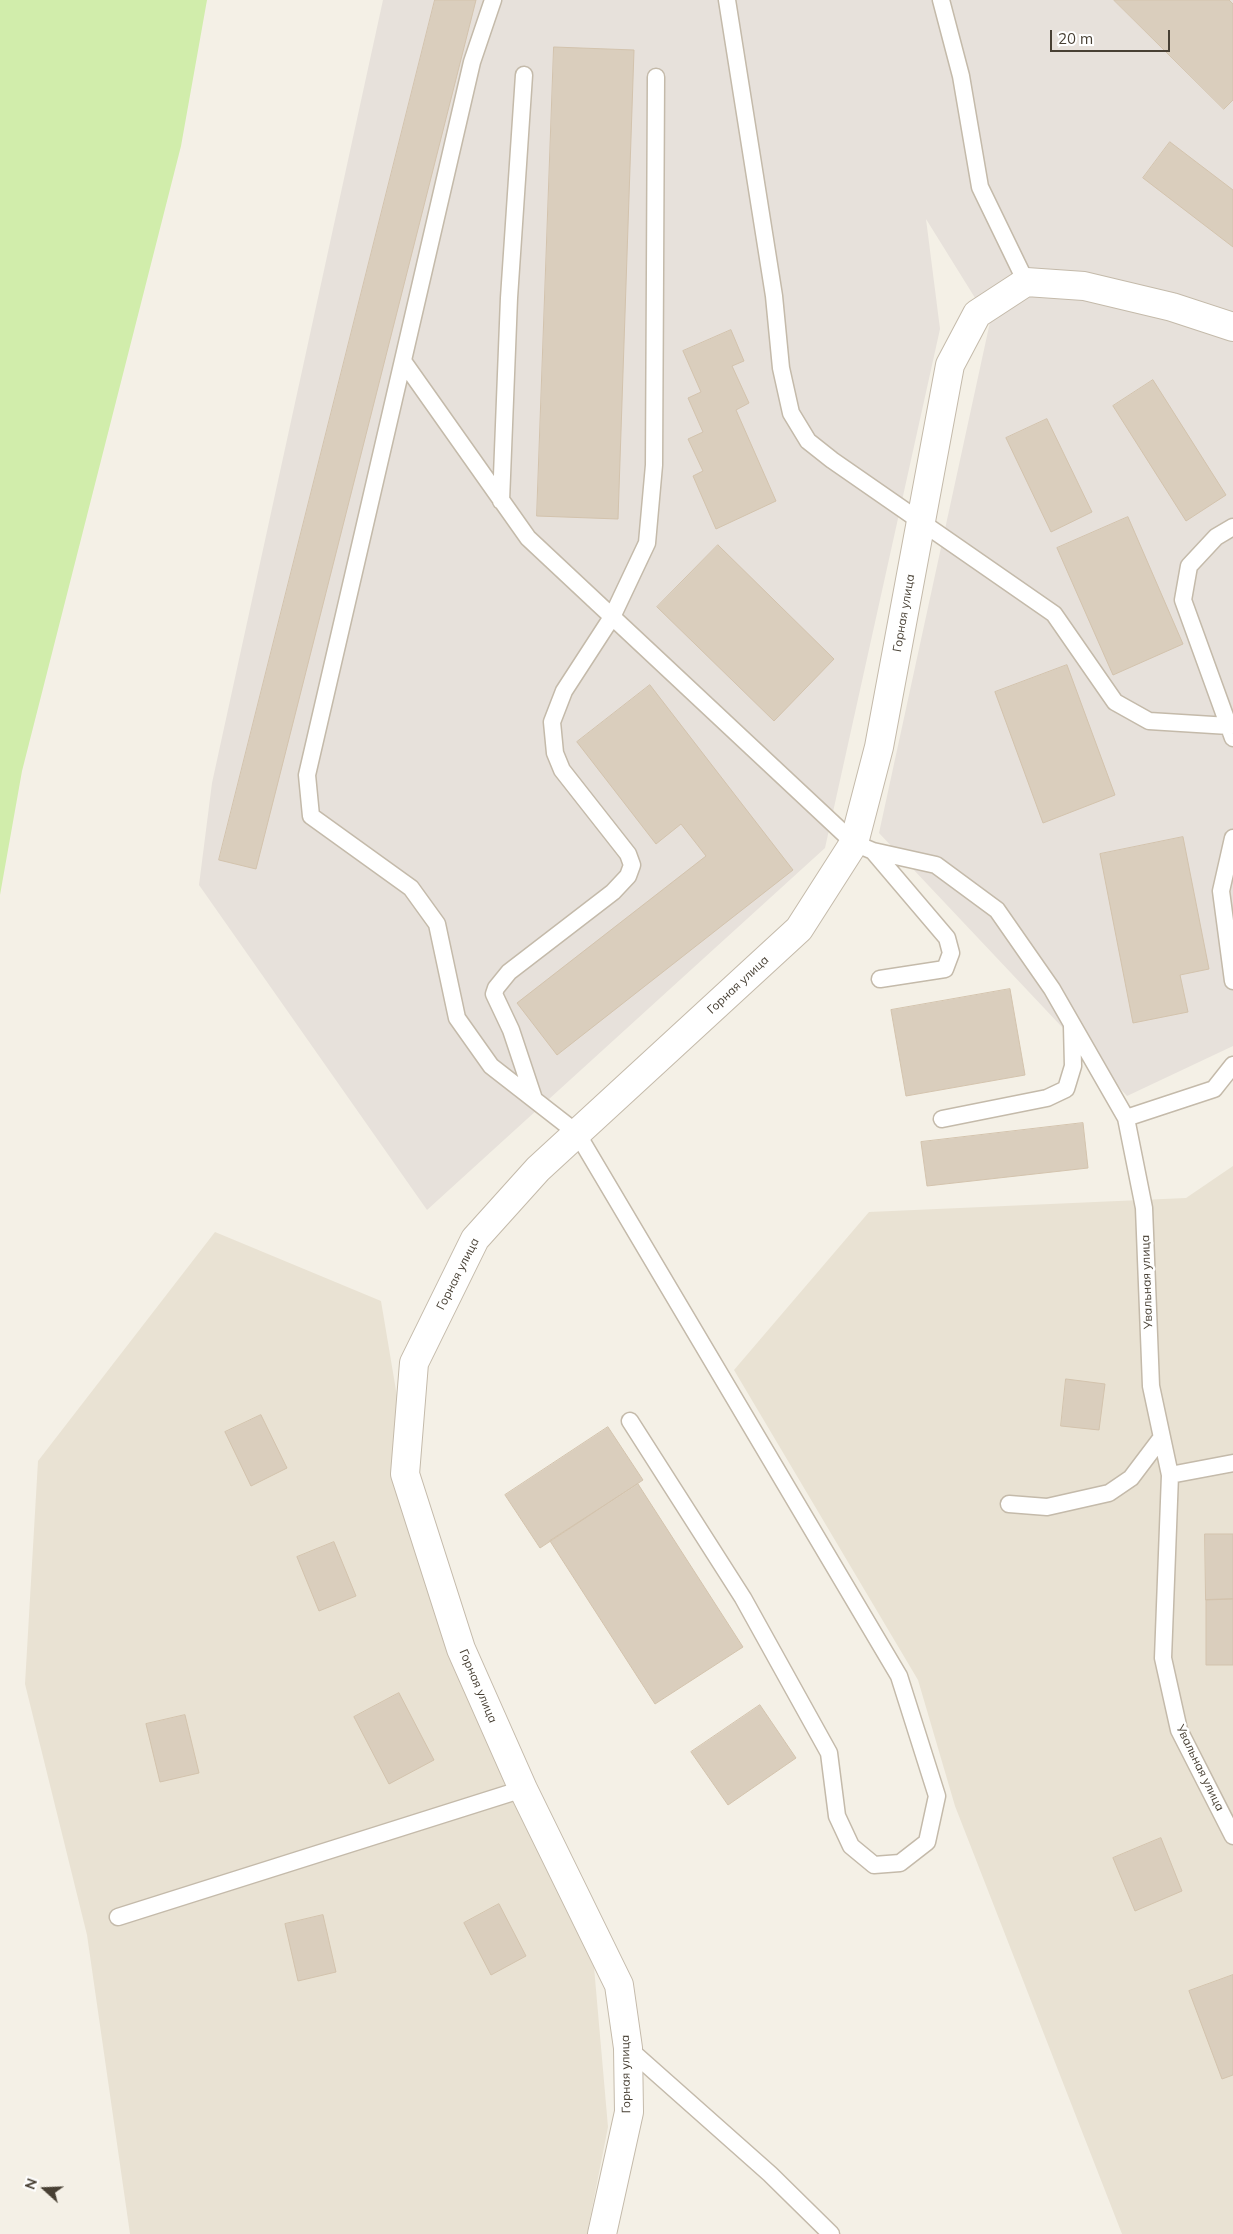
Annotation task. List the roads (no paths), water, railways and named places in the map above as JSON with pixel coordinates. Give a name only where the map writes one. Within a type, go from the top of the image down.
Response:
[{"type":"street","name":"Горная улица","points":[[602,2234],[628,2112],[628,2048],[619,1985],[523,1789],[461,1649],[405,1474],[414,1363],[475,1238],[538,1169],[799,929],[864,847],[879,746],[950,364],[977,314],[1026,282]]},
{"type":"street","points":[[1026,282],[1084,286],[1172,307],[1233,327]]},
{"type":"lane","points":[[493,0],[472,62],[308,775],[311,816],[411,888],[437,924],[457,1018],[491,1066],[578,1133],[899,1676],[937,1796],[927,1842],[900,1863],[874,1865],[851,1846],[837,1816],[829,1753],[743,1598],[630,1420]]},
{"type":"lane","points":[[727,0],[774,296],[782,368],[791,413],[808,441],[920,522],[1054,614],[1115,702],[1149,721],[1231,732],[1183,600],[1189,566],[1216,537],[1233,527]]},
{"type":"lane","points":[[941,0],[961,76],[980,186],[1026,282]]},
{"type":"lane","points":[[501,501],[509,298],[524,75]]},
{"type":"lane","points":[[534,1099],[511,1030],[497,1003],[494,994],[496,988],[509,972],[613,892],[628,876],[632,865],[628,854],[562,770],[555,753],[552,722],[564,691],[612,617],[647,544],[654,465],[656,77]]},
{"type":"lane","points":[[403,361],[528,538],[864,847],[947,938],[950,953],[945,969],[880,979]]},
{"type":"lane","points":[[1233,838],[1221,891],[1233,982]]},
{"type":"lane","name":"Увальная улица","points":[[864,847],[936,865],[997,910],[1052,989],[1126,1118],[1144,1208],[1151,1386],[1170,1475],[1163,1658],[1179,1730],[1233,1836]]},
{"type":"lane","points":[[942,1120],[1047,1098],[1066,1089],[1073,1066],[1072,1023]]},
{"type":"lane","points":[[1126,1118],[1214,1088],[1233,1065]]},
{"type":"lane","points":[[1009,1504],[1047,1507],[1109,1493],[1131,1478],[1162,1437]]},
{"type":"lane","points":[[1170,1475],[1233,1463]]},
{"type":"lane","points":[[118,1918],[523,1789]]},
{"type":"lane","points":[[628,2048],[770,2174],[831,2234]]}]
